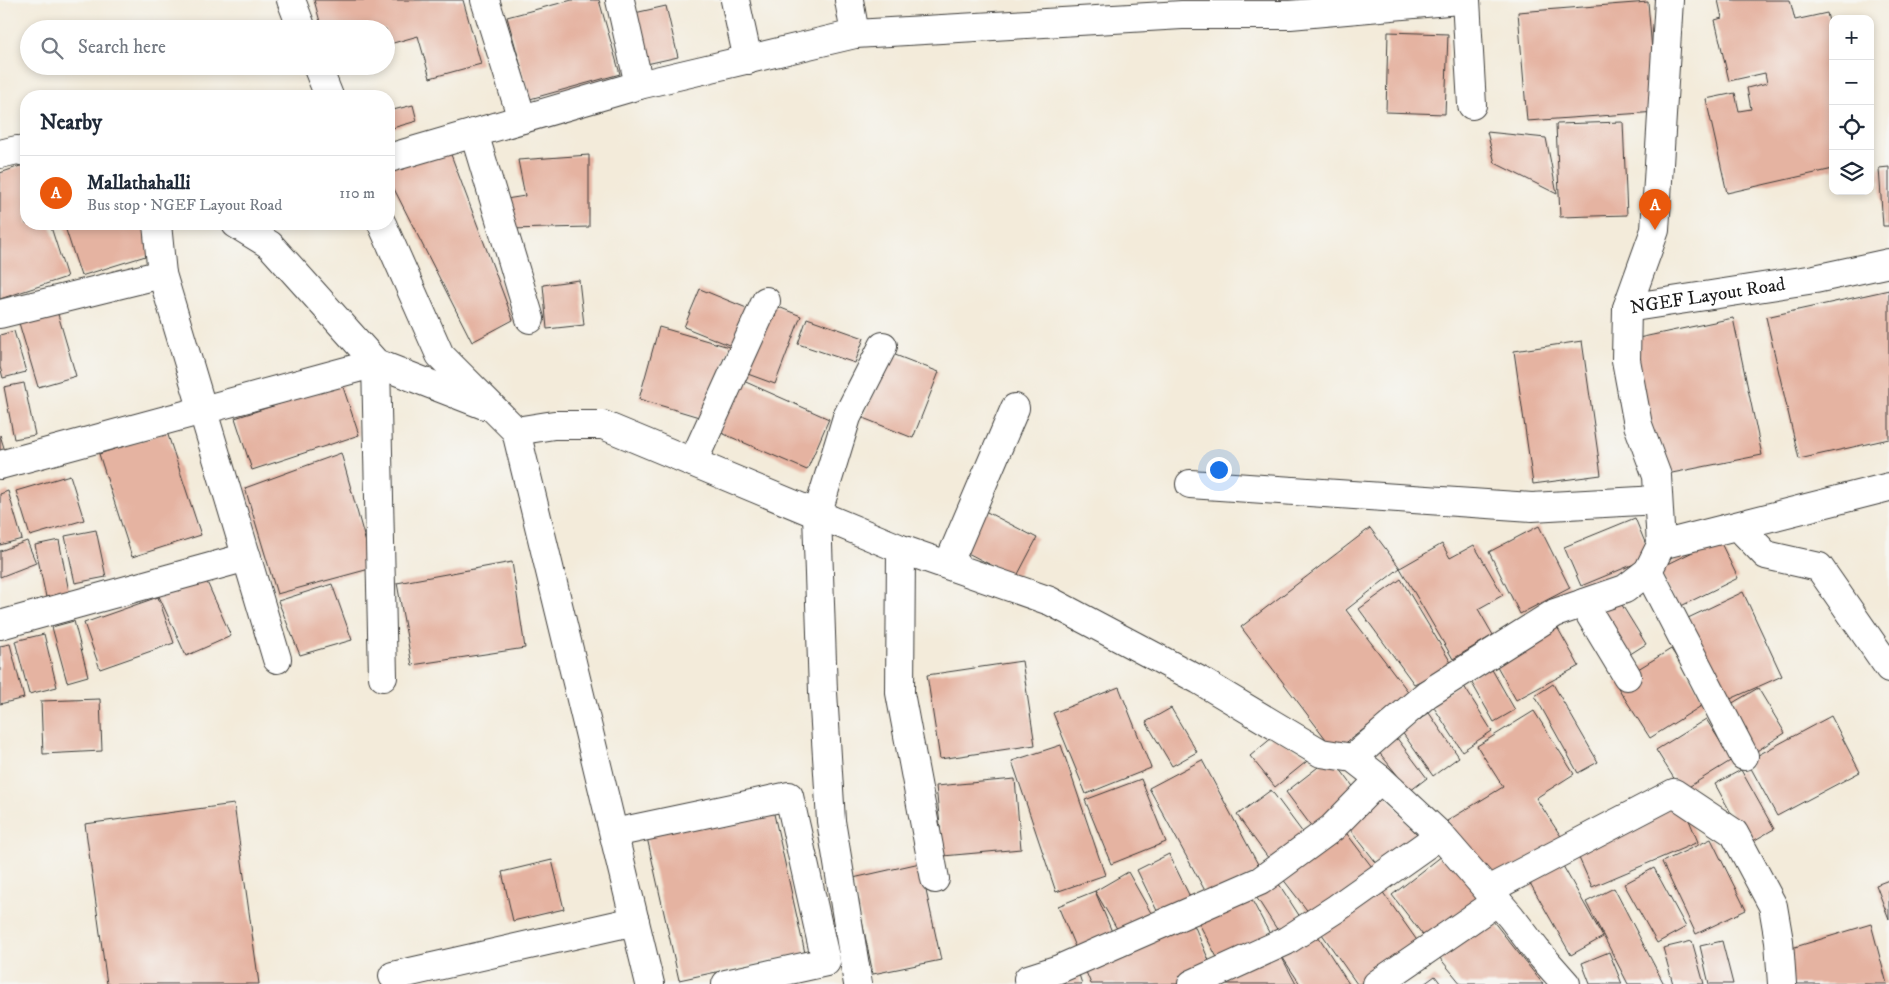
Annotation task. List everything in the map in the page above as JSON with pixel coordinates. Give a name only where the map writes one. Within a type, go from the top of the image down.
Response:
[{"type":"street","points":[[291,0],[299,20]]},
{"type":"street","points":[[485,0],[522,119]]},
{"type":"street","points":[[620,0],[639,85]]},
{"type":"street","points":[[734,0],[748,60]]},
{"type":"street","points":[[849,0],[855,34]]},
{"type":"street","points":[[395,156],[639,85],[855,34],[1182,8],[1290,15],[1459,0]]},
{"type":"street","points":[[1466,0],[1472,105]]},
{"type":"street","name":"NGEF Layout Road","points":[[1668,0],[1655,230],[1627,308],[1815,279],[1889,263]]},
{"type":"street","points":[[321,75],[327,90]]},
{"type":"street","points":[[474,133],[530,319]]},
{"type":"street","points":[[0,154],[20,151]]},
{"type":"street","points":[[158,230],[162,274],[277,659]]},
{"type":"street","points":[[246,230],[270,245],[376,363],[494,409]]},
{"type":"street","points":[[385,230],[440,355],[516,431],[650,984]]},
{"type":"street","points":[[0,314],[162,274]]},
{"type":"street","points":[[693,462],[766,300]]},
{"type":"street","points":[[1353,758],[1427,694],[1555,613],[1624,588],[1648,571],[1661,546],[1657,476],[1638,425],[1626,360],[1627,308]]},
{"type":"street","points":[[858,984],[831,821],[822,692],[817,515],[847,417],[883,346]]},
{"type":"street","points":[[0,465],[376,363]]},
{"type":"street","points":[[376,363],[383,677]]},
{"type":"street","points":[[948,565],[1015,408]]},
{"type":"street","points":[[516,431],[554,425],[603,424],[901,549],[1050,601],[1199,680],[1321,753],[1353,758],[1380,779],[1440,835],[1566,984]]},
{"type":"street","points":[[1190,484],[1532,507],[1658,500]]},
{"type":"street","points":[[1661,546],[1889,487]]},
{"type":"street","points":[[1738,526],[1766,555],[1819,567],[1889,668]]},
{"type":"street","points":[[901,549],[900,693],[935,879]]},
{"type":"street","points":[[0,625],[246,557]]},
{"type":"street","points":[[1648,571],[1744,756]]},
{"type":"street","points":[[1582,603],[1627,676]]},
{"type":"street","points":[[1028,978],[1059,969],[1260,880],[1332,828],[1380,779]]},
{"type":"street","points":[[1377,984],[1493,896],[1674,793],[1734,833],[1773,906],[1779,941],[1782,984]]},
{"type":"street","points":[[614,833],[789,796],[826,962],[726,984]]},
{"type":"street","points":[[1192,984],[1286,941],[1338,908],[1440,835]]},
{"type":"street","points":[[392,976],[635,921]]},
{"type":"building","points":[[314,0],[463,0],[481,64],[430,78],[418,36],[395,42],[395,20],[320,20]]},
{"type":"building","points":[[572,0],[599,0],[620,74],[530,99],[507,17]]},
{"type":"building","points":[[1718,0],[1790,0],[1795,20],[1827,13],[1829,22],[1829,170],[1727,193],[1706,99],[1735,93],[1739,111],[1751,109],[1747,88],[1767,83],[1765,73],[1729,81],[1715,20],[1722,18]]},
{"type":"building","points":[[1648,2],[1657,112],[1527,121],[1518,12]]},
{"type":"building","points":[[666,6],[678,57],[642,65],[630,14]]},
{"type":"building","points":[[1388,32],[1448,34],[1445,114],[1386,112]]},
{"type":"building","points":[[413,105],[417,121],[395,127],[395,110]]},
{"type":"building","points":[[1623,122],[1627,215],[1560,217],[1556,124]]},
{"type":"building","points":[[1487,132],[1546,138],[1557,194],[1495,163]]},
{"type":"building","points":[[447,144],[513,320],[472,342],[395,191],[395,164]]},
{"type":"building","points":[[589,155],[589,227],[509,229],[500,200],[525,196],[518,160]]},
{"type":"building","points":[[20,166],[20,230],[52,230],[67,277],[0,299],[0,173]]},
{"type":"building","points":[[1889,167],[1889,226],[1883,226],[1879,168]]},
{"type":"building","points":[[66,230],[145,230],[152,254],[81,276]]},
{"type":"building","points":[[579,280],[584,325],[547,329],[543,285]]},
{"type":"building","points":[[700,289],[749,309],[734,347],[684,327]]},
{"type":"building","points":[[1889,290],[1889,439],[1799,459],[1766,317]]},
{"type":"building","points":[[771,304],[801,316],[775,384],[745,373]]},
{"type":"building","points":[[57,311],[76,376],[38,387],[19,323]]},
{"type":"building","points":[[807,318],[864,338],[855,363],[798,344]]},
{"type":"building","points":[[1733,318],[1762,455],[1657,476],[1629,340]]},
{"type":"building","points":[[659,327],[729,347],[709,420],[639,399]]},
{"type":"building","points":[[14,331],[26,372],[3,378],[0,367],[0,335]]},
{"type":"building","points":[[1582,341],[1601,475],[1533,484],[1514,351]]},
{"type":"building","points":[[890,353],[939,372],[913,438],[863,418]]},
{"type":"building","points":[[739,379],[829,419],[807,470],[717,431]]},
{"type":"building","points":[[24,383],[35,435],[14,439],[4,387]]},
{"type":"building","points":[[342,384],[359,435],[252,470],[235,418]]},
{"type":"building","points":[[167,432],[201,535],[132,557],[99,454]]},
{"type":"building","points":[[0,435],[5,451],[0,453]]},
{"type":"building","points":[[341,453],[373,568],[277,594],[245,488]]},
{"type":"building","points":[[70,475],[84,520],[30,536],[16,491]]},
{"type":"building","points":[[8,491],[22,539],[0,545],[0,494]]},
{"type":"building","points":[[983,510],[1037,538],[1016,578],[962,550]]},
{"type":"building","points":[[1635,518],[1651,557],[1581,586],[1564,547]]},
{"type":"building","points":[[1539,526],[1570,588],[1520,614],[1489,552]]},
{"type":"building","points":[[1370,528],[1400,568],[1346,610],[1410,694],[1335,751],[1241,627]]},
{"type":"building","points":[[96,530],[106,577],[75,583],[65,536]]},
{"type":"building","points":[[1719,539],[1738,578],[1677,608],[1658,569]]},
{"type":"building","points":[[59,540],[69,592],[46,597],[35,545]]},
{"type":"building","points":[[27,541],[36,563],[0,577],[0,551]]},
{"type":"building","points":[[1442,544],[1450,558],[1474,545],[1503,595],[1478,609],[1493,635],[1453,659],[1400,568]]},
{"type":"building","points":[[512,562],[525,648],[412,665],[397,583]]},
{"type":"building","points":[[203,573],[231,636],[186,656],[158,594]]},
{"type":"building","points":[[1401,579],[1453,666],[1414,684],[1359,609]]},
{"type":"building","points":[[332,584],[352,640],[300,655],[278,601]]},
{"type":"building","points":[[1743,592],[1782,676],[1726,701],[1688,618]]},
{"type":"building","points":[[158,597],[174,643],[100,669],[84,623]]},
{"type":"building","points":[[1617,597],[1646,644],[1624,658],[1594,611]]},
{"type":"building","points":[[74,621],[88,676],[67,682],[52,627]]},
{"type":"building","points":[[1556,625],[1579,666],[1516,700],[1493,659]]},
{"type":"building","points":[[44,634],[57,687],[29,694],[15,641]]},
{"type":"building","points":[[10,644],[24,698],[0,704],[0,646]]},
{"type":"building","points":[[1671,649],[1706,703],[1650,738],[1615,683]]},
{"type":"building","points":[[1022,661],[1035,745],[940,759],[927,675]]},
{"type":"building","points":[[1490,666],[1515,710],[1494,722],[1469,678]]},
{"type":"building","points":[[1462,683],[1492,731],[1462,751],[1431,703]]},
{"type":"building","points":[[1553,684],[1598,762],[1578,773],[1535,696]]},
{"type":"building","points":[[1119,687],[1151,768],[1086,794],[1053,713]]},
{"type":"building","points":[[1758,688],[1785,733],[1752,754],[1724,708]]},
{"type":"building","points":[[100,699],[102,751],[43,754],[41,701]]},
{"type":"building","points":[[1171,708],[1197,752],[1172,766],[1146,722]]},
{"type":"building","points":[[1534,711],[1574,774],[1536,798],[1562,838],[1487,885],[1447,821],[1503,787],[1477,746]]},
{"type":"building","points":[[1429,713],[1459,757],[1433,776],[1402,732]]},
{"type":"building","points":[[1831,716],[1860,772],[1777,816],[1747,761]]},
{"type":"building","points":[[1706,719],[1732,760],[1682,791],[1656,750]]},
{"type":"building","points":[[1273,737],[1311,758],[1275,787],[1250,756]]},
{"type":"building","points":[[1396,737],[1427,778],[1410,791],[1378,751]]},
{"type":"building","points":[[1061,745],[1105,875],[1056,892],[1012,761]]},
{"type":"building","points":[[1331,757],[1361,797],[1315,831],[1286,792]]},
{"type":"building","points":[[1202,760],[1261,870],[1209,898],[1149,788]]},
{"type":"building","points":[[1741,770],[1774,829],[1748,844],[1715,784]]},
{"type":"building","points":[[1015,779],[1021,849],[943,856],[936,786]]},
{"type":"building","points":[[1141,779],[1166,842],[1111,864],[1085,800]]},
{"type":"building","points":[[1381,789],[1421,839],[1382,870],[1343,820]]},
{"type":"building","points":[[1271,790],[1309,841],[1274,866],[1237,815]]},
{"type":"building","points":[[1682,803],[1698,842],[1592,887],[1575,849]]},
{"type":"building","points":[[234,804],[259,984],[107,984],[85,824]]},
{"type":"building","points":[[772,805],[805,953],[679,980],[646,833]]},
{"type":"building","points":[[1341,826],[1375,871],[1313,918],[1279,874]]},
{"type":"building","points":[[1711,839],[1746,910],[1696,934],[1662,862]]},
{"type":"building","points":[[1447,852],[1482,895],[1426,939],[1392,895]]},
{"type":"building","points":[[1169,854],[1194,905],[1162,921],[1137,870]]},
{"type":"building","points":[[1558,857],[1603,937],[1571,955],[1526,876]]},
{"type":"building","points":[[552,860],[564,909],[513,921],[502,872]]},
{"type":"building","points":[[920,863],[941,960],[873,974],[853,878]]},
{"type":"building","points":[[1654,868],[1686,927],[1657,943],[1624,884]]},
{"type":"building","points":[[1128,872],[1155,920],[1123,939],[1095,891]]},
{"type":"building","points":[[1275,878],[1304,923],[1282,937],[1253,892]]},
{"type":"building","points":[[1889,880],[1889,919],[1876,885]]},
{"type":"building","points":[[1377,884],[1421,946],[1368,984],[1357,984],[1317,927]]},
{"type":"building","points":[[1614,888],[1664,984],[1628,984],[1586,902]]},
{"type":"building","points":[[1246,889],[1271,936],[1220,963],[1195,916]]},
{"type":"building","points":[[1095,891],[1115,939],[1078,954],[1058,906]]},
{"type":"building","points":[[1190,915],[1212,968],[1179,984],[1091,984],[1082,962]]},
{"type":"building","points":[[1489,916],[1543,984],[1461,984],[1439,957]]},
{"type":"building","points":[[1871,924],[1887,984],[1793,984],[1785,950]]},
{"type":"building","points":[[1313,928],[1349,984],[1300,984],[1279,952],[1296,984],[1227,984],[1224,978]]},
{"type":"building","points":[[1692,941],[1704,984],[1673,984],[1663,948]]},
{"type":"building","points":[[1722,941],[1733,984],[1709,984],[1700,946]]},
{"type":"building","points":[[1609,952],[1622,984],[1590,984],[1582,963]]},
{"type":"building","points":[[1077,968],[1082,984],[1031,984]]},
{"type":"building","points":[[1435,976],[1441,984],[1424,984]]},
{"type":"place","name":"Mallathahalli","points":[[1655,230]]}]
